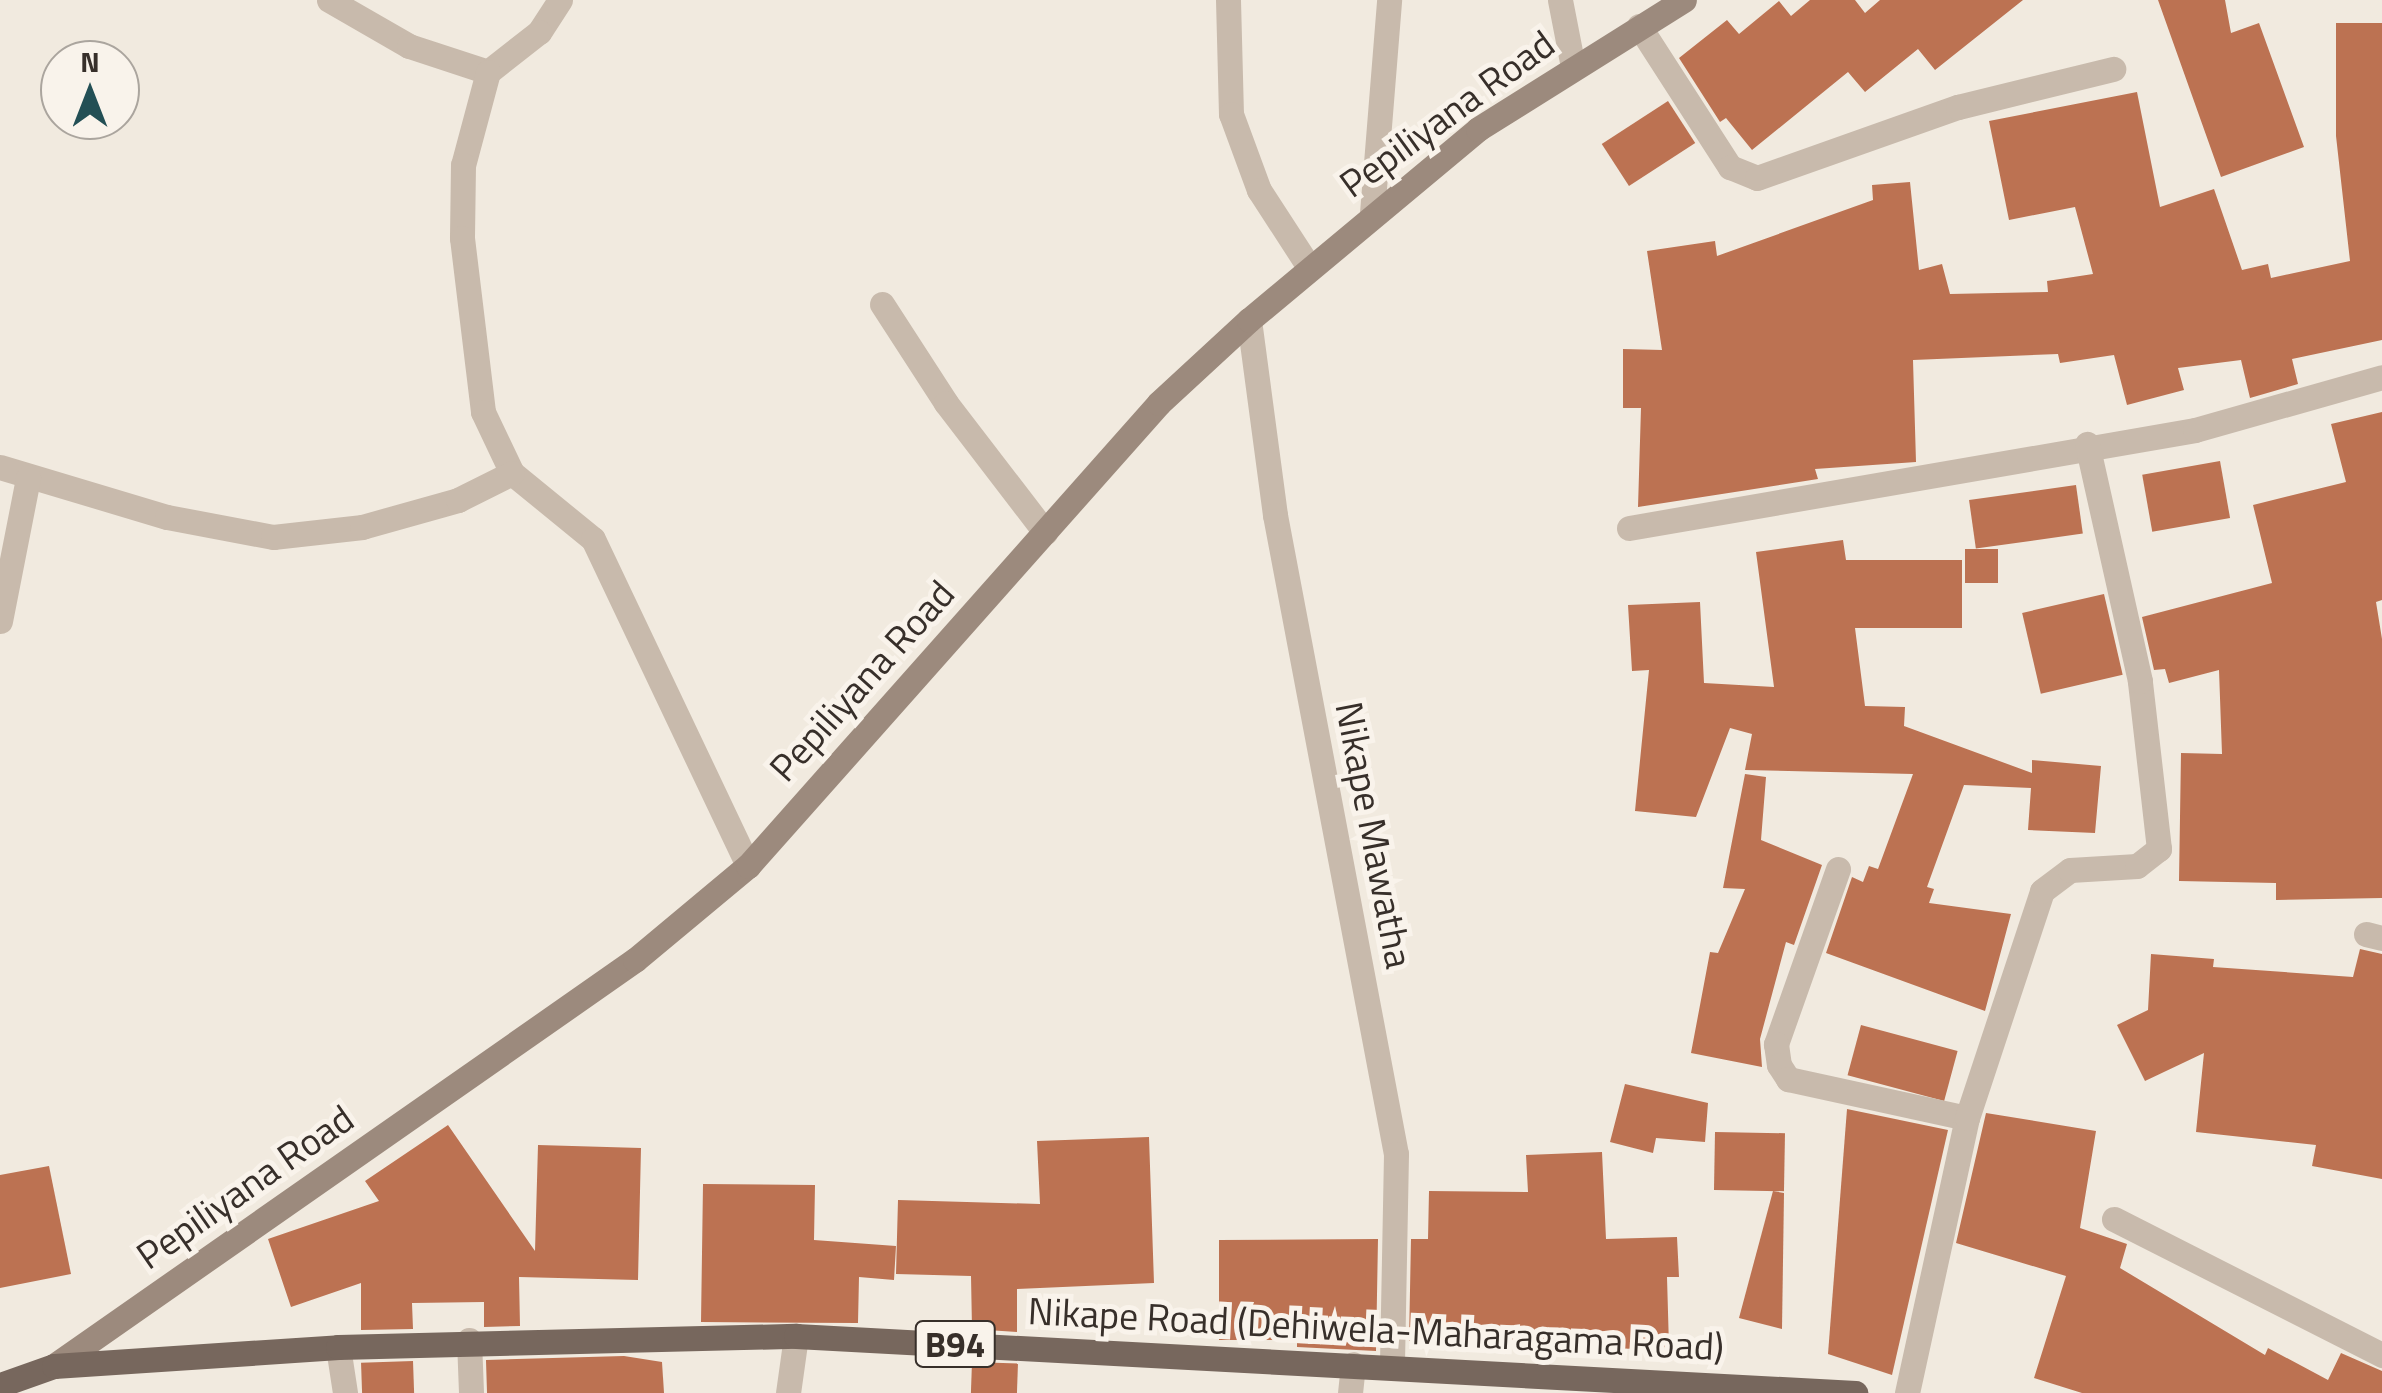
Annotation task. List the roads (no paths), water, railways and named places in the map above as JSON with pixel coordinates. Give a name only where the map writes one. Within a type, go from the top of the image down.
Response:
[{"type":"main road","name":"Pepiliyana Road","points":[[54,1366],[635,960],[748,866],[1159,403],[1372,213],[1478,130],[1684,0]]},
{"type":"main road","name":"Nikape Road (Dehiwela-Maharagama Road)","points":[[54,1366],[469,1340],[796,1336],[1392,1365],[1854,1393]]},
{"type":"main road","name":"B94","points":[[0,1385],[54,1366]]},
{"type":"street","points":[[329,0],[409,46],[488,72]]},
{"type":"street","points":[[560,0],[539,32],[488,72],[462,165],[462,238],[484,412],[512,473],[593,539],[748,866]]},
{"type":"street","points":[[1228,0],[1231,114],[1259,190],[1309,267]]},
{"type":"street","points":[[1372,213],[1389,0]]},
{"type":"street","points":[[1560,0],[1573,67]]},
{"type":"street","points":[[1639,26],[1730,167],[1756,178],[1958,107],[2113,69]]},
{"type":"street","points":[[882,304],[946,403],[1045,532]]},
{"type":"street","name":"Nikape Mawatha","points":[[1249,320],[1275,515],[1396,1154],[1392,1365]]},
{"type":"street","points":[[1629,528],[2087,444],[2195,430],[2382,377]]},
{"type":"street","points":[[1907,1393],[1967,1118],[2042,891],[2070,870],[2137,866],[2159,849],[2140,681],[2087,444]]},
{"type":"street","points":[[0,466],[28,478],[168,516],[274,537],[362,527],[458,500],[512,473]]},
{"type":"street","points":[[0,621],[28,478]]},
{"type":"street","points":[[1838,869],[1776,1044],[1779,1065],[1788,1079],[1967,1118]]},
{"type":"street","points":[[2114,1218],[2382,1355]]},
{"type":"street","points":[[788,1393],[796,1336]]},
{"type":"street","points":[[469,1340],[471,1393]]},
{"type":"street","points":[[338,1347],[344,1393]]},
{"type":"street","points":[[1350,1393],[1354,1364]]}]
